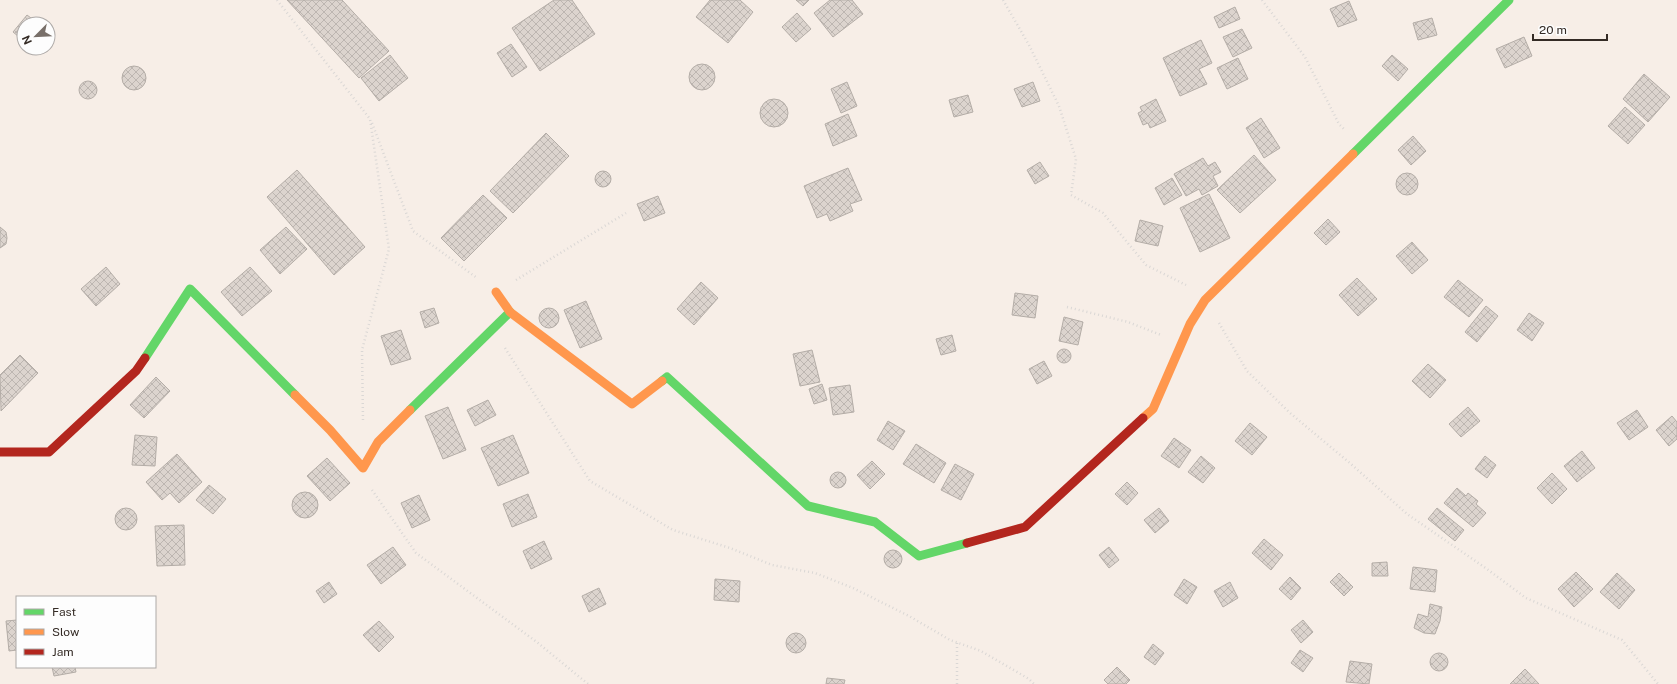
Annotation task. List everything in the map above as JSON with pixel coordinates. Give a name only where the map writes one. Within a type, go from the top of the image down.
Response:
[{"type":"street","points":[[496,292],[510,312],[632,404],[667,378],[808,506],[875,522],[919,556],[1025,527],[1153,409],[1190,324],[1205,300],[1508,0]]},
{"type":"street","points":[[0,452],[49,452],[136,371],[190,289],[330,430],[363,468],[378,442],[510,312]]},
{"type":"path","points":[[277,0],[370,119],[413,230],[496,292],[626,212]]},
{"type":"path","points":[[1003,0],[1029,45],[1059,106],[1076,159],[1071,195],[1103,213],[1146,265],[1184,284],[1205,300],[1248,371],[1290,413],[1351,464],[1407,514],[1487,569],[1526,598],[1622,640],[1658,684]]},
{"type":"path","points":[[1262,0],[1305,57],[1339,124],[1360,147]]},
{"type":"path","points":[[363,429],[362,350],[389,248],[370,119]]},
{"type":"path","points":[[1068,307],[1128,322],[1161,335],[1181,345]]},
{"type":"path","points":[[491,330],[511,355],[590,481],[673,530],[730,548],[772,565],[815,573],[853,588],[956,643],[981,651],[1029,679],[1034,684]]},
{"type":"path","points":[[363,468],[373,494],[416,553],[538,643],[588,684]]},
{"type":"path","points":[[956,643],[957,684]]},
{"type":"building","points":[[287,0],[342,0],[389,51],[359,78]]},
{"type":"building","points":[[554,0],[572,0],[595,34],[540,71],[512,28]]},
{"type":"building","points":[[710,0],[740,0],[753,12],[728,43],[696,17]]},
{"type":"building","points":[[796,0],[809,0],[803,6]]},
{"type":"building","points":[[830,0],[852,0],[863,14],[833,37],[814,13]]},
{"type":"building","points":[[1349,1],[1357,20],[1338,27],[1330,9]]},
{"type":"building","points":[[1235,7],[1240,19],[1219,28],[1214,17]]},
{"type":"building","points":[[797,13],[811,29],[796,42],[782,27]]},
{"type":"building","points":[[1432,18],[1437,35],[1418,40],[1413,23]]},
{"type":"building","points":[[1242,29],[1252,48],[1233,57],[1223,37]]},
{"type":"building","points":[[1524,37],[1532,56],[1505,68],[1496,49]]},
{"type":"building","points":[[1201,40],[1212,63],[1199,69],[1207,84],[1180,96],[1163,58]]},
{"type":"building","points":[[511,44],[527,67],[512,77],[497,53]]},
{"type":"building","points":[[390,55],[408,78],[379,101],[361,78]]},
{"type":"building","points":[[1392,55],[1408,69],[1398,81],[1382,66]]},
{"type":"building","points":[[1238,58],[1248,79],[1227,89],[1217,68]]},
{"type":"building","points":[[702,64],[712,67],[715,77],[712,87],[702,90],[692,87],[689,77],[692,67]]},
{"type":"building","points":[[134,66],[143,69],[146,78],[143,87],[134,90],[125,87],[122,78],[125,69]]},
{"type":"building","points":[[1644,74],[1670,97],[1648,122],[1623,99]]},
{"type":"building","points":[[88,81],[94,84],[97,90],[94,96],[88,99],[82,96],[79,90],[82,84]]},
{"type":"building","points":[[847,82],[857,106],[841,113],[831,89]]},
{"type":"building","points":[[1033,82],[1040,101],[1022,107],[1014,89]]},
{"type":"building","points":[[968,95],[973,112],[954,117],[949,100]]},
{"type":"building","points":[[774,99],[784,103],[788,113],[784,123],[774,127],[764,123],[760,113],[764,103]]},
{"type":"building","points":[[1156,99],[1166,121],[1150,128],[1148,123],[1143,125],[1138,113],[1142,111],[1140,107]]},
{"type":"building","points":[[1625,107],[1645,125],[1628,144],[1608,126]]},
{"type":"building","points":[[848,114],[857,136],[833,146],[825,124]]},
{"type":"building","points":[[1261,118],[1280,148],[1264,158],[1246,128]]},
{"type":"building","points":[[546,133],[569,156],[513,213],[490,191]]},
{"type":"building","points":[[1413,136],[1426,151],[1411,165],[1398,150]]},
{"type":"building","points":[[1254,155],[1276,180],[1240,213],[1217,190]]},
{"type":"building","points":[[1203,158],[1208,166],[1215,162],[1221,172],[1213,176],[1218,186],[1202,195],[1199,189],[1186,196],[1174,174]]},
{"type":"building","points":[[1040,162],[1049,176],[1035,184],[1027,170]]},
{"type":"building","points":[[848,168],[862,200],[850,204],[853,211],[830,221],[827,214],[817,218],[804,186]]},
{"type":"building","points":[[297,170],[365,247],[334,275],[267,197]]},
{"type":"building","points":[[603,171],[610,176],[611,179],[606,186],[603,187],[596,182],[595,179],[600,172]]},
{"type":"building","points":[[1407,173],[1415,176],[1418,184],[1415,192],[1407,195],[1399,192],[1396,184],[1399,176]]},
{"type":"building","points":[[1172,178],[1182,195],[1164,205],[1155,188]]},
{"type":"building","points":[[1209,194],[1230,238],[1200,252],[1180,208]]},
{"type":"building","points":[[483,195],[507,218],[464,261],[441,238]]},
{"type":"building","points":[[658,196],[665,213],[644,221],[637,204]]},
{"type":"building","points":[[1328,219],[1340,232],[1326,245],[1314,233]]},
{"type":"building","points":[[1140,220],[1163,226],[1158,246],[1135,241]]},
{"type":"building","points":[[0,227],[6,232],[7,238],[6,244],[0,248]]},
{"type":"building","points":[[286,227],[307,249],[280,274],[260,250]]},
{"type":"building","points":[[1412,242],[1428,260],[1412,274],[1396,256]]},
{"type":"building","points":[[106,267],[120,284],[96,306],[81,289]]},
{"type":"building","points":[[250,267],[272,291],[242,316],[221,292]]},
{"type":"building","points":[[1357,278],[1377,299],[1358,316],[1339,295]]},
{"type":"building","points":[[1458,280],[1483,300],[1469,317],[1444,297]]},
{"type":"building","points":[[701,282],[718,298],[694,325],[677,309]]},
{"type":"building","points":[[1015,293],[1038,296],[1035,318],[1012,315]]},
{"type":"building","points":[[586,301],[602,339],[580,348],[564,310]]},
{"type":"building","points":[[1486,306],[1498,316],[1477,342],[1465,332]]},
{"type":"building","points":[[434,308],[439,323],[425,328],[420,312]]},
{"type":"building","points":[[549,308],[556,311],[559,318],[556,325],[549,328],[542,325],[539,318],[542,311]]},
{"type":"building","points":[[1529,313],[1544,323],[1532,341],[1517,330]]},
{"type":"building","points":[[1064,317],[1083,322],[1078,345],[1059,341]]},
{"type":"building","points":[[401,330],[411,359],[391,365],[381,336]]},
{"type":"building","points":[[952,335],[956,351],[941,355],[936,339]]},
{"type":"building","points":[[1061,349],[1067,349],[1071,353],[1071,359],[1067,363],[1061,363],[1057,359],[1057,353]]},
{"type":"building","points":[[812,350],[820,382],[800,386],[793,354]]},
{"type":"building","points":[[20,355],[38,373],[1,411],[0,375]]},
{"type":"building","points":[[1044,361],[1052,376],[1037,384],[1029,369]]},
{"type":"building","points":[[1428,364],[1446,380],[1430,398],[1412,381]]},
{"type":"building","points":[[156,377],[170,391],[144,418],[130,405]]},
{"type":"building","points":[[822,384],[827,400],[814,404],[809,389]]},
{"type":"building","points":[[850,385],[854,412],[833,415],[829,388]]},
{"type":"building","points":[[488,400],[496,415],[475,426],[467,410]]},
{"type":"building","points":[[448,407],[466,450],[443,459],[425,416]]},
{"type":"building","points":[[1468,407],[1480,421],[1461,437],[1449,424]]},
{"type":"building","points":[[1637,410],[1648,427],[1629,440],[1617,423]]},
{"type":"building","points":[[1672,416],[1677,422],[1677,439],[1669,446],[1656,430]]},
{"type":"building","points":[[888,421],[905,431],[893,450],[877,440]]},
{"type":"building","points":[[1250,423],[1267,437],[1252,455],[1235,441]]},
{"type":"building","points":[[135,435],[157,437],[155,466],[132,465]]},
{"type":"building","points":[[513,435],[529,473],[498,486],[481,448]]},
{"type":"building","points":[[1174,438],[1191,450],[1179,468],[1161,456]]},
{"type":"building","points":[[916,444],[946,463],[934,483],[903,464]]},
{"type":"building","points":[[1582,451],[1595,468],[1577,482],[1564,466]]},
{"type":"building","points":[[177,454],[202,482],[179,503],[170,493],[162,500],[146,482]]},
{"type":"building","points":[[1201,456],[1215,468],[1203,483],[1188,472]]},
{"type":"building","points":[[1485,456],[1496,465],[1487,478],[1475,469]]},
{"type":"building","points":[[327,458],[350,483],[330,501],[307,476]]},
{"type":"building","points":[[872,461],[885,474],[870,489],[857,475]]},
{"type":"building","points":[[955,464],[974,474],[961,500],[941,490]]},
{"type":"building","points":[[838,472],[845,477],[846,480],[841,487],[838,488],[831,483],[830,480],[835,473]]},
{"type":"building","points":[[1552,473],[1567,489],[1552,504],[1537,488]]},
{"type":"building","points":[[1127,482],[1138,493],[1127,505],[1115,494]]},
{"type":"building","points":[[209,485],[226,499],[213,514],[196,500]]},
{"type":"building","points":[[1457,488],[1466,496],[1468,493],[1478,501],[1476,504],[1486,513],[1473,527],[1444,503]]},
{"type":"building","points":[[305,492],[315,495],[318,505],[315,515],[305,518],[295,515],[292,505],[295,495]]},
{"type":"building","points":[[528,494],[537,517],[512,527],[503,504]]},
{"type":"building","points":[[419,495],[430,520],[412,528],[401,503]]},
{"type":"building","points":[[126,508],[134,511],[137,519],[134,527],[126,530],[118,527],[115,519],[118,511]]},
{"type":"building","points":[[1159,508],[1169,521],[1155,533],[1144,520]]},
{"type":"building","points":[[1437,508],[1464,530],[1455,541],[1428,519]]},
{"type":"building","points":[[184,525],[185,565],[157,566],[155,526]]},
{"type":"building","points":[[1264,539],[1283,555],[1271,570],[1252,553]]},
{"type":"building","points":[[544,541],[552,559],[531,569],[523,551]]},
{"type":"building","points":[[393,547],[406,565],[381,584],[367,565]]},
{"type":"building","points":[[1109,547],[1119,560],[1109,568],[1099,555]]},
{"type":"building","points":[[893,550],[899,553],[902,559],[899,565],[893,568],[887,565],[884,559],[887,553]]},
{"type":"building","points":[[1387,562],[1388,576],[1372,576],[1372,563]]},
{"type":"building","points":[[1413,567],[1437,570],[1435,592],[1410,589]]},
{"type":"building","points":[[1576,572],[1593,589],[1574,607],[1558,589]]},
{"type":"building","points":[[1339,573],[1353,587],[1344,596],[1330,582]]},
{"type":"building","points":[[1617,573],[1635,590],[1619,609],[1600,592]]},
{"type":"building","points":[[1290,577],[1301,588],[1291,600],[1279,589]]},
{"type":"building","points":[[715,579],[740,581],[739,602],[714,600]]},
{"type":"building","points":[[1184,579],[1197,587],[1187,604],[1174,595]]},
{"type":"building","points":[[329,582],[337,594],[324,603],[316,591]]},
{"type":"building","points":[[1230,582],[1238,598],[1223,607],[1214,591]]},
{"type":"building","points":[[599,588],[606,604],[589,612],[582,596]]},
{"type":"building","points":[[1430,604],[1442,607],[1440,621],[1435,634],[1424,633],[1414,628],[1418,614],[1428,617]]},
{"type":"building","points":[[16,620],[16,650],[9,651],[6,621]]},
{"type":"building","points":[[1303,620],[1313,632],[1301,643],[1291,630]]},
{"type":"building","points":[[379,621],[394,637],[379,652],[363,635]]},
{"type":"building","points":[[796,633],[803,636],[806,643],[803,650],[796,653],[789,650],[786,643],[789,636]]},
{"type":"building","points":[[1153,644],[1164,653],[1155,665],[1144,657]]},
{"type":"building","points":[[1300,650],[1313,658],[1303,672],[1291,663]]},
{"type":"building","points":[[1435,653],[1443,653],[1448,658],[1446,669],[1443,671],[1435,671],[1430,666],[1430,658]]},
{"type":"building","points":[[1350,661],[1372,664],[1369,684],[1346,682]]},
{"type":"building","points":[[1117,667],[1130,680],[1126,684],[1108,684],[1104,680]]},
{"type":"building","points":[[52,668],[75,668],[76,672],[54,676]]},
{"type":"building","points":[[1525,669],[1539,684],[1510,684]]},
{"type":"building","points":[[827,678],[845,680],[844,684],[826,684]]},
{"type":"traffic: fast","points":[[1353,154],[1509,0]]},
{"type":"traffic: fast","points":[[145,358],[190,289],[295,395]]},
{"type":"traffic: fast","points":[[410,410],[510,312]]},
{"type":"traffic: fast","points":[[662,381],[667,377],[808,506],[875,522],[919,556],[967,543]]},
{"type":"traffic: slow","points":[[1143,418],[1153,409],[1190,324],[1205,300],[1353,154]]},
{"type":"traffic: slow","points":[[496,292],[510,312],[632,404],[662,381]]},
{"type":"traffic: slow","points":[[295,395],[330,430],[363,468],[378,442],[410,410]]},
{"type":"traffic: jam","points":[[0,452],[49,452],[136,371],[145,358]]},
{"type":"traffic: jam","points":[[967,543],[1025,527],[1143,418]]}]
